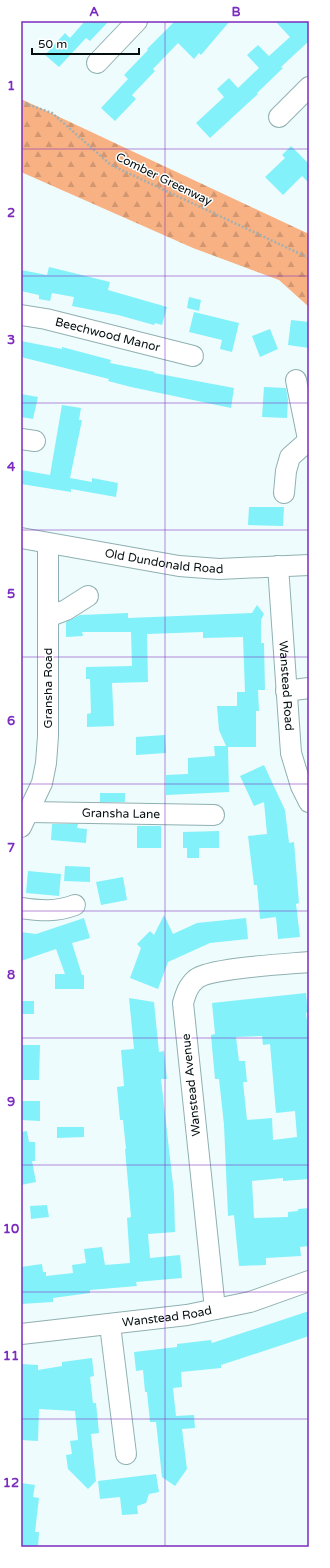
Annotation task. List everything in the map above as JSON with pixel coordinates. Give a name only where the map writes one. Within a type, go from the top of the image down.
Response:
[{"type":"street","points":[[97,63],[137,21]]},
{"type":"street","points":[[279,117],[309,87]]},
{"type":"street","name":"Beechwood Manor","points":[[21,315],[46,319],[193,356]]},
{"type":"street","points":[[284,493],[286,471],[290,458],[309,443],[296,380]]},
{"type":"street","name":"Old Dundonald Road","points":[[21,538],[179,566],[219,569],[309,565]]},
{"type":"street","name":"Gransha Road","points":[[25,819],[42,783],[46,763],[48,736],[48,544]]},
{"type":"street","name":"Wanstead Road","points":[[278,566],[291,753],[309,802]]},
{"type":"street","points":[[48,617],[66,610],[88,596]]},
{"type":"street","points":[[286,691],[309,688]]},
{"type":"street","name":"Gransha Lane","points":[[25,819],[214,816]]},
{"type":"street","points":[[21,908],[45,912],[75,905]]},
{"type":"street","name":"Wanstead Avenue","points":[[215,1309],[183,1003],[187,989],[197,978],[210,974],[252,968],[309,962]]},
{"type":"street","name":"Wanstead Road","points":[[21,1334],[187,1315],[250,1302],[309,1280]]},
{"type":"street","points":[[110,1324],[126,1454]]},
{"type":"path","name":"Comber Greenway","points":[[21,102],[52,113],[112,165],[309,258]]},
{"type":"green space","points":[[21,99],[309,234],[309,307],[279,280],[193,248],[21,172]]},
{"type":"building","points":[[85,21],[109,21],[90,41],[86,38],[59,67],[45,55],[65,33],[70,38]]},
{"type":"building","points":[[175,21],[230,21],[201,55],[199,53],[194,59],[178,43],[153,69],[155,71],[132,95],[136,99],[115,121],[101,108],[128,79],[124,75]]},
{"type":"building","points":[[275,21],[309,21],[309,41],[281,67],[283,68],[257,93],[258,94],[210,138],[196,123],[224,97],[217,89],[229,78],[238,88],[259,68],[247,55],[258,45],[269,56],[290,37]]},
{"type":"building","points":[[291,146],[309,164],[309,183],[302,176],[283,195],[265,177],[285,158],[282,155]]},
{"type":"building","points":[[49,267],[110,282],[108,290],[167,307],[162,325],[155,323],[154,325],[118,315],[72,306],[74,297],[52,293],[50,301],[39,299],[39,295],[21,291],[21,270],[47,275]]},
{"type":"building","points":[[189,297],[201,300],[199,311],[187,308]]},
{"type":"building","points":[[194,312],[239,323],[232,352],[220,349],[222,340],[189,332]]},
{"type":"building","points":[[291,320],[309,322],[309,348],[288,345]]},
{"type":"building","points":[[270,329],[278,349],[260,357],[252,336]]},
{"type":"building","points":[[21,341],[62,349],[62,347],[111,360],[110,363],[234,388],[231,408],[131,387],[108,381],[109,379],[21,357]]},
{"type":"building","points":[[264,387],[286,388],[288,400],[287,418],[262,417]]},
{"type":"building","points":[[21,394],[38,397],[33,419],[21,417]]},
{"type":"building","points":[[62,405],[81,408],[79,420],[82,420],[70,478],[92,482],[92,478],[118,483],[116,497],[71,489],[71,492],[21,484],[21,470],[50,475]]},
{"type":"building","points":[[249,507],[284,507],[283,526],[248,525]]},
{"type":"building","points":[[257,605],[264,614],[261,620],[261,643],[264,643],[265,690],[258,690],[259,711],[256,711],[256,747],[228,747],[229,792],[166,795],[166,775],[188,774],[188,758],[215,756],[214,746],[226,746],[219,730],[217,706],[237,706],[237,692],[245,692],[243,637],[203,638],[203,632],[147,634],[148,682],[112,683],[114,726],[87,727],[87,714],[91,713],[90,679],[86,679],[86,667],[132,666],[131,632],[82,632],[83,636],[66,637],[66,622],[80,615],[128,613],[128,618],[252,613]]},
{"type":"building","points":[[165,735],[166,753],[136,755],[136,737]]},
{"type":"building","points":[[264,765],[285,810],[289,843],[294,842],[299,903],[296,904],[300,937],[278,939],[276,917],[260,919],[257,885],[254,885],[248,836],[267,834],[264,802],[254,806],[240,776]]},
{"type":"building","points":[[100,793],[125,793],[125,802],[100,802]]},
{"type":"building","points":[[52,824],[78,824],[77,828],[87,829],[86,843],[51,840]]},
{"type":"building","points":[[137,826],[161,826],[161,848],[137,848]]},
{"type":"building","points":[[219,831],[219,848],[199,848],[199,858],[187,858],[187,848],[183,848],[183,832]]},
{"type":"building","points":[[65,866],[90,867],[90,882],[64,881]]},
{"type":"building","points":[[28,871],[61,874],[59,896],[26,893]]},
{"type":"building","points":[[123,877],[127,900],[101,905],[96,882]]},
{"type":"building","points":[[164,915],[173,934],[197,923],[246,918],[248,939],[210,943],[168,962],[158,989],[130,978],[141,948],[137,944],[150,931],[154,935]]},
{"type":"building","points":[[84,918],[90,938],[72,943],[82,975],[84,975],[84,989],[55,989],[55,974],[65,974],[56,949],[21,961],[21,932],[36,934]]},
{"type":"building","points":[[306,993],[308,1012],[306,1013],[309,1036],[309,1179],[283,1181],[283,1178],[252,1181],[254,1218],[288,1217],[288,1212],[309,1208],[309,1246],[300,1247],[301,1256],[266,1258],[266,1265],[239,1266],[234,1215],[228,1216],[224,1125],[219,1079],[215,1079],[211,1035],[215,1034],[212,1003]],"holes":[[[262,1036],[263,1045],[270,1044],[276,1113],[295,1111],[297,1137],[273,1140],[272,1118],[247,1120],[243,1082],[247,1082],[245,1061],[239,1061],[236,1037]]]},
{"type":"building","points":[[129,998],[154,1002],[159,1052],[164,1051],[167,1079],[161,1079],[174,1193],[175,1232],[148,1234],[150,1258],[180,1255],[182,1278],[136,1282],[137,1286],[90,1290],[90,1293],[53,1298],[53,1302],[21,1304],[21,1267],[42,1264],[43,1272],[46,1272],[46,1276],[73,1273],[72,1265],[86,1263],[84,1249],[102,1247],[105,1265],[130,1263],[127,1218],[131,1217],[126,1149],[123,1120],[120,1120],[117,1087],[124,1086],[121,1050],[134,1049]]},
{"type":"building","points":[[21,1001],[34,1001],[34,1014],[21,1014]]},
{"type":"building","points":[[21,1045],[40,1045],[39,1080],[21,1080]]},
{"type":"building","points":[[21,1101],[40,1101],[40,1121],[21,1120]]},
{"type":"building","points":[[57,1127],[84,1127],[84,1137],[57,1138]]},
{"type":"building","points":[[27,1131],[29,1142],[35,1142],[35,1161],[32,1161],[36,1182],[21,1185],[21,1132]]},
{"type":"building","points":[[47,1205],[49,1217],[31,1219],[30,1206]]},
{"type":"building","points":[[309,1311],[309,1336],[221,1365],[221,1368],[181,1372],[182,1387],[173,1388],[176,1416],[194,1415],[195,1428],[182,1429],[187,1469],[175,1486],[162,1477],[156,1422],[150,1422],[143,1370],[136,1371],[134,1352],[177,1347],[177,1344],[211,1340],[212,1343]]},
{"type":"building","points":[[92,1358],[94,1376],[90,1377],[93,1403],[96,1403],[99,1433],[91,1434],[96,1481],[88,1489],[68,1469],[66,1455],[72,1454],[70,1441],[78,1440],[75,1411],[39,1409],[38,1441],[21,1440],[21,1364],[38,1365],[38,1370],[62,1366],[62,1362]]},
{"type":"building","points":[[156,1474],[159,1492],[149,1494],[146,1503],[137,1506],[138,1514],[122,1515],[120,1497],[100,1499],[98,1481]]},
{"type":"building","points":[[21,1483],[35,1485],[33,1497],[39,1498],[35,1532],[39,1532],[38,1547],[21,1547]]}]
